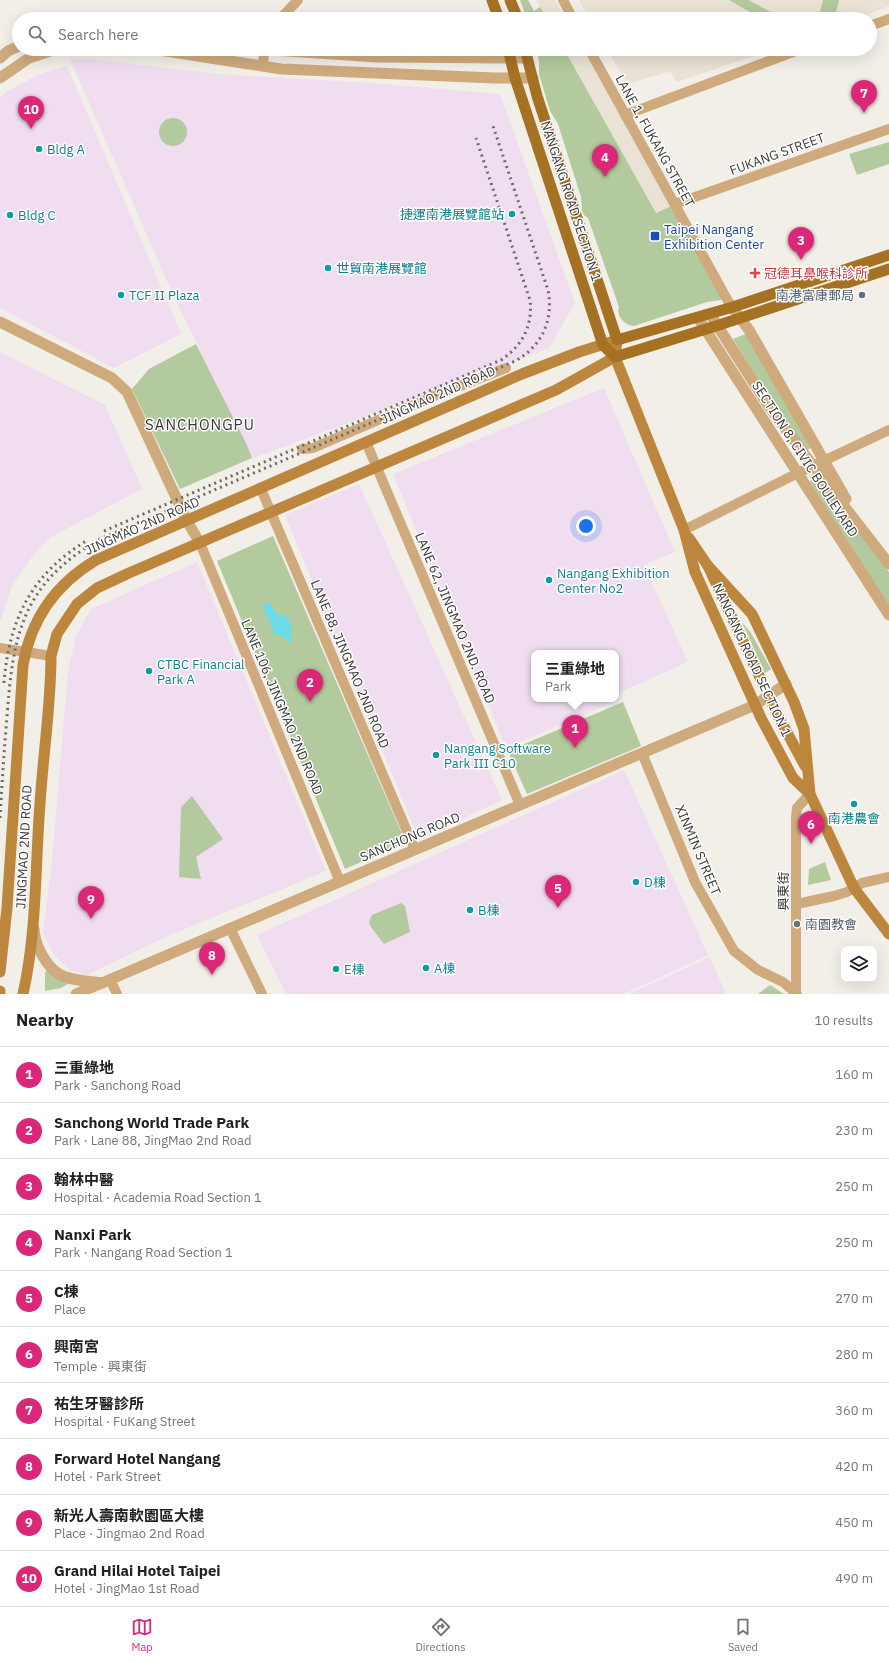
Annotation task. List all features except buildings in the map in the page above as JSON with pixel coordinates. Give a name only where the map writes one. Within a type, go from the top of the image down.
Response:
[{"type":"main road","points":[[492,0],[496,12]]},
{"type":"main road","points":[[510,0],[515,12]]},
{"type":"main road","name":"NANGANG ROAD SECTION 1","points":[[510,56],[515,78],[603,345],[615,357],[684,530],[694,572],[755,705],[793,778],[810,794]]},
{"type":"main road","name":"NANGANG ROAD SECTION 1","points":[[527,56],[537,96],[617,340],[615,357]]},
{"type":"main road","points":[[617,340],[698,318],[889,255]]},
{"type":"main road","points":[[615,357],[716,326],[889,269]]},
{"type":"main road","name":"JINGMAO 2ND ROAD","points":[[0,972],[7,908],[14,776],[25,651],[38,618],[66,582],[80,570],[96,560],[522,374],[579,352],[617,340]]},
{"type":"main road","name":"JINGMAO 2ND ROAD","points":[[23,994],[34,916],[40,805],[52,656],[57,634],[77,604],[97,588],[129,573],[556,390],[615,357]]},
{"type":"main road","name":"NANGANG ROAD SECTION 1","points":[[684,530],[708,566],[769,696],[808,771],[810,794],[854,888],[889,934]]},
{"type":"main road","points":[[708,566],[752,614],[786,684],[804,729],[808,771]]},
{"type":"street","points":[[287,12],[298,0]]},
{"type":"street","points":[[563,0],[569,12]]},
{"type":"street","points":[[877,23],[889,19]]},
{"type":"street","points":[[0,58],[12,49]]},
{"type":"street","points":[[0,78],[29,58],[35,56]]},
{"type":"street","points":[[198,56],[281,69],[533,78]]},
{"type":"street","points":[[262,66],[263,56]]},
{"type":"street","points":[[363,56],[410,56]]},
{"type":"street","name":"LANE 1, FUKANG STREET","points":[[593,56],[728,301],[733,307]]},
{"type":"street","points":[[625,115],[782,56]]},
{"type":"street","name":"FUKANG STREET","points":[[675,204],[889,129]]},
{"type":"street","points":[[733,307],[739,318],[749,330],[868,536]]},
{"type":"street","name":"SECTION 8, CIVIC BOULEVARD","points":[[710,314],[716,326],[768,405],[889,564]]},
{"type":"street","name":"SECTION 8, CIVIC BOULEVARD","points":[[698,318],[889,615]]},
{"type":"street","points":[[0,322],[112,378],[127,392],[187,521],[200,543]]},
{"type":"street","points":[[302,449],[313,448],[432,397],[506,368]]},
{"type":"street","points":[[684,530],[798,473],[825,462],[889,430]]},
{"type":"street","name":"LANE 62, JINGMAO 2ND. ROAD","points":[[366,442],[520,805]]},
{"type":"street","name":"LANE 88, JINGMAO 2ND ROAD","points":[[261,489],[415,850]]},
{"type":"street","name":"LANE 106, JINGMAO 2ND ROAD","points":[[200,543],[340,882]]},
{"type":"street","points":[[0,648],[52,656]]},
{"type":"street","name":"SANCHONG ROAD","points":[[76,994],[755,705],[786,684]]},
{"type":"street","name":"XINMIN STREET","points":[[642,753],[695,882],[734,951],[758,970],[783,982],[796,994]]},
{"type":"street","name":"興東街","points":[[796,994],[795,844],[797,808],[810,794]]},
{"type":"street","points":[[796,904],[834,896],[847,892],[862,882],[889,877]]},
{"type":"street","points":[[34,916],[35,940],[45,960],[50,966],[60,974],[73,978],[106,981],[116,994]]},
{"type":"street","points":[[230,928],[262,994]]},
{"type":"shaded area","points":[[536,0],[555,0],[562,12],[543,12]]},
{"type":"shaded area","points":[[579,0],[889,0],[889,6],[874,12],[586,12]]},
{"type":"shaded area","points":[[568,56],[587,56],[671,206],[656,213]]},
{"type":"shaded area","points":[[611,56],[754,56],[676,82],[671,71],[627,84]]},
{"type":"shaded area","points":[[70,59],[89,59],[219,74],[371,83],[500,94],[575,303],[549,348],[253,458],[174,297]]},
{"type":"shaded area","points":[[67,66],[181,334],[114,368],[0,308],[0,98],[7,91],[40,74]]},
{"type":"shaded area","points":[[0,352],[105,405],[142,489],[51,537],[34,554],[12,585],[0,622]]},
{"type":"shaded area","name":"Nangang Exhibition Center No2","points":[[604,388],[675,552],[644,565],[688,662],[619,693],[619,650],[531,650],[531,702],[613,702],[506,748],[393,474]]},
{"type":"shaded area","points":[[359,484],[502,800],[419,839],[285,515]]},
{"type":"shaded area","points":[[197,562],[326,871],[161,939],[87,975],[70,970],[54,955],[43,933],[51,871],[68,672],[76,636],[91,609]]},
{"type":"shaded area","points":[[624,770],[708,955],[624,994],[286,994],[257,935]]},
{"type":"shaded area","points":[[710,957],[726,994],[629,994]]},
{"type":"green space","points":[[520,0],[528,0],[534,11],[540,7],[543,12],[524,12]]},
{"type":"green space","points":[[729,0],[749,0],[770,12],[750,12]]},
{"type":"green space","points":[[823,0],[839,0],[836,12],[820,12]]},
{"type":"green space","points":[[538,56],[568,56],[656,213],[671,206],[722,299],[721,300],[707,302],[634,326],[627,324],[622,320],[618,311],[619,307],[588,218],[582,211],[581,197],[558,124],[550,111],[539,74]]},
{"type":"green space","points":[[173,118],[183,122],[187,132],[183,142],[173,146],[163,142],[159,132],[163,122]]},
{"type":"green space","points":[[889,142],[889,164],[857,175],[849,154]]},
{"type":"green space","points":[[748,333],[813,447],[807,450],[772,403],[733,339]]},
{"type":"green space","points":[[196,344],[247,445],[252,458],[180,489],[132,389],[149,369]]},
{"type":"green space","points":[[812,479],[816,479],[889,572],[889,606],[810,482]]},
{"type":"green space","points":[[273,536],[406,843],[345,869],[217,561]]},
{"type":"green space","points":[[742,622],[751,633],[771,669],[765,673]]},
{"type":"green space","points":[[623,702],[641,746],[527,794],[508,751]]},
{"type":"green space","points":[[192,796],[223,839],[196,857],[201,879],[179,877],[181,807]]},
{"type":"green space","points":[[825,862],[831,880],[808,885],[809,869]]},
{"type":"green space","points":[[401,903],[405,906],[410,932],[384,944],[369,922],[372,915]]},
{"type":"green space","points":[[49,964],[71,982],[61,988],[45,991],[45,973]]},
{"type":"green space","points":[[770,985],[784,994],[758,994]]},
{"type":"water","points":[[269,602],[276,613],[287,617],[292,628],[290,645],[283,637],[273,634],[273,629],[262,605]]},
{"type":"railway","points":[[0,818],[10,687],[13,660],[18,636],[26,614],[38,593],[53,574],[74,556],[100,539],[513,362],[523,356],[538,341],[547,323],[549,312],[548,290],[493,126]]},
{"type":"railway","points":[[104,531],[501,360],[515,348],[528,327],[530,318],[530,300],[476,138]]},
{"type":"railway","points":[[4,683],[11,638],[18,618],[27,600],[38,583],[52,567],[88,540]]},
{"type":"place","name":"祐生牙醫診所","points":[[864,113]]},
{"type":"place","name":"Grand Hilai Hotel Taipei","points":[[31,129]]},
{"type":"place","name":"Bldg A","points":[[39,149]]},
{"type":"place","name":"Nanxi Park","points":[[605,177]]},
{"type":"place","name":"捷運南港展覽館站","points":[[512,214]]},
{"type":"place","name":"Bldg C","points":[[10,215]]},
{"type":"place","name":"Taipei Nangang Exhibition Center","points":[[655,236]]},
{"type":"place","name":"翰林中醫","points":[[801,260]]},
{"type":"place","name":"世貿南港展覽館","points":[[328,268]]},
{"type":"place","name":"冠德耳鼻喉科診所","points":[[755,273]]},
{"type":"place","name":"TCF II Plaza","points":[[121,295]]},
{"type":"place","name":"南港富康郵局","points":[[862,295]]},
{"type":"place","name":"Nangang Exhibition Center No2","points":[[549,580]]},
{"type":"place","name":"CTBC Financial Park A","points":[[149,671]]},
{"type":"place","name":"Sanchong World Trade Park","points":[[310,702]]},
{"type":"place","name":"三重綠地","points":[[575,748]]},
{"type":"place","name":"Nangang Software Park III C10","points":[[436,755]]},
{"type":"place","name":"南港農會","points":[[854,804]]},
{"type":"place","name":"興南宮","points":[[811,844]]},
{"type":"place","name":"D棟","points":[[636,882]]},
{"type":"place","name":"C棟","points":[[558,908]]},
{"type":"place","name":"B棟","points":[[470,910]]},
{"type":"place","name":"新光人壽南軟園區大樓","points":[[91,919]]},
{"type":"place","name":"南園教會","points":[[797,924]]},
{"type":"place","name":"A棟","points":[[426,968]]},
{"type":"place","name":"E棟","points":[[336,969]]},
{"type":"place","name":"Forward Hotel Nangang","points":[[212,975]]},
{"type":"district","name":"SANCHONGPU","points":[[200,424]]}]
